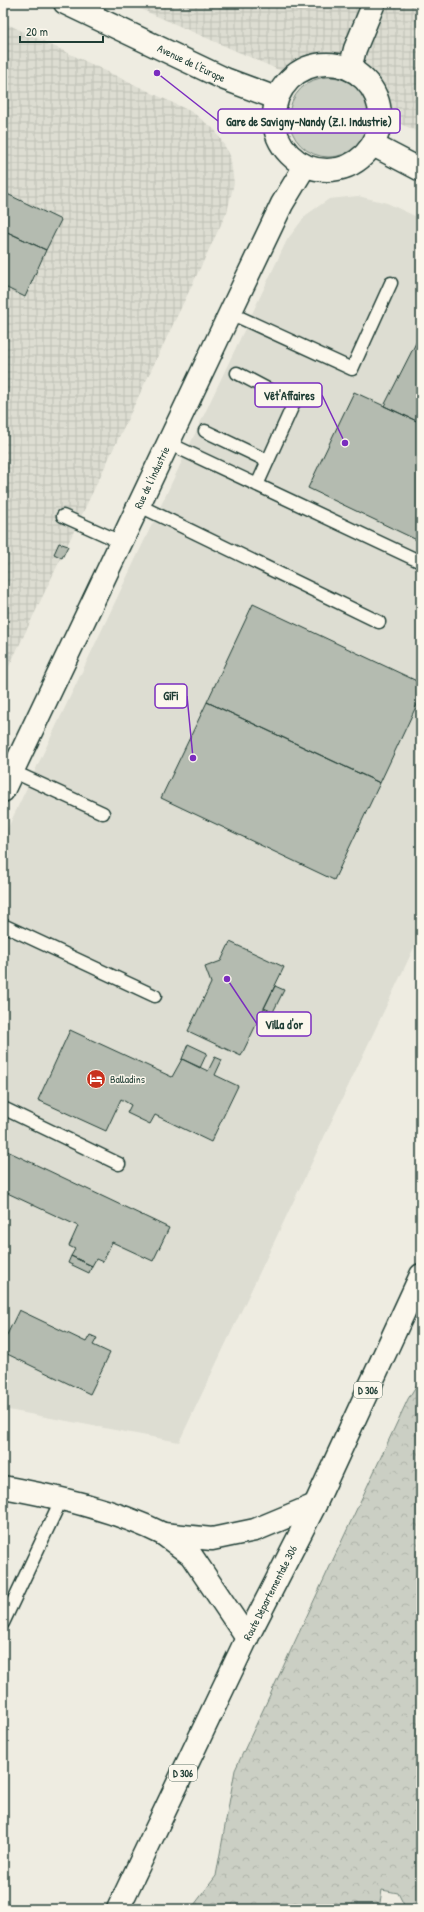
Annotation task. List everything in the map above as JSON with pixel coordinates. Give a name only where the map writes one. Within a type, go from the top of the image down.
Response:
[{"type":"street","points":[[350,69],[355,49],[374,3]]},
{"type":"street","name":"Avenue de l'Europe","points":[[77,6],[225,79],[276,98]]},
{"type":"street","points":[[321,64],[336,64],[350,69],[364,79],[371,88],[380,109],[380,126],[373,145],[356,162],[344,168],[317,170],[305,166],[293,159],[277,138],[274,125],[276,98],[284,85],[294,75],[307,67],[321,64]]},
{"type":"street","points":[[373,145],[421,170]]},
{"type":"street","name":"Rue de l'Industrie","points":[[3,791],[282,204],[305,166]]},
{"type":"street","name":"Route Départementale 306","points":[[118,1909],[247,1638],[315,1506],[421,1275]]},
{"type":"street","points":[[3,1487],[62,1498],[131,1518],[164,1534],[192,1555],[247,1638]]},
{"type":"street","points":[[164,1534],[212,1539],[255,1530],[315,1506]]},
{"type":"lane","points":[[230,313],[352,369],[391,283]]},
{"type":"lane","points":[[237,373],[294,403],[257,485]]},
{"type":"lane","points":[[205,431],[268,461]]},
{"type":"lane","points":[[168,443],[421,562]]},
{"type":"lane","points":[[138,505],[379,622]]},
{"type":"lane","points":[[63,516],[121,542]]},
{"type":"lane","points":[[12,771],[103,813]]},
{"type":"lane","points":[[3,925],[155,996]]},
{"type":"lane","points":[[3,1108],[119,1164]]},
{"type":"lane","points":[[3,1623],[62,1498]]},
{"type":"shaded area","points":[[127,3],[421,3],[421,133],[236,51]]},
{"type":"shaded area","points":[[3,22],[192,112],[215,130],[230,155],[234,183],[227,212],[3,679]]},
{"type":"shaded area","points":[[358,196],[387,203],[421,219],[421,933],[179,1442],[3,1409],[3,838],[287,240],[306,215],[329,199]]},
{"type":"green space","points":[[329,77],[344,80],[357,89],[366,102],[369,117],[366,132],[357,145],[344,154],[329,157],[314,154],[301,145],[292,132],[289,117],[292,102],[301,89],[314,80]]},
{"type":"green space","points":[[421,1378],[421,1909],[406,1909],[398,1893],[382,1890],[379,1909],[191,1909],[216,1876],[235,1770],[408,1399]]},
{"type":"building","points":[[3,192],[61,220],[46,250],[3,230]]},
{"type":"building","points":[[3,230],[46,250],[25,297],[3,286]]},
{"type":"building","points":[[421,333],[421,423],[384,406]]},
{"type":"building","points":[[354,392],[421,423],[421,542],[308,488]]},
{"type":"building","points":[[59,543],[68,546],[62,558],[54,554]]},
{"type":"building","points":[[253,604],[421,683],[421,696],[380,783],[207,702]]},
{"type":"building","points":[[207,702],[380,783],[334,880],[161,798]]},
{"type":"building","points":[[230,942],[284,967],[241,1056],[188,1031],[211,983],[205,967],[221,961]]},
{"type":"building","points":[[275,986],[284,990],[273,1012],[264,1008]]},
{"type":"building","points":[[70,1030],[172,1077],[182,1059],[208,1071],[215,1057],[222,1060],[215,1075],[238,1086],[211,1142],[155,1115],[150,1124],[127,1113],[131,1105],[121,1099],[106,1131],[38,1100]]},
{"type":"building","points":[[188,1044],[207,1053],[200,1068],[182,1059]]},
{"type":"building","points":[[3,1149],[169,1228],[153,1261],[112,1242],[103,1262],[96,1259],[92,1266],[71,1256],[75,1249],[69,1246],[78,1226],[3,1191]]},
{"type":"building","points":[[71,1256],[92,1266],[89,1273],[68,1263]]},
{"type":"building","points":[[19,1310],[86,1342],[90,1335],[97,1338],[93,1345],[110,1353],[90,1394],[3,1352],[3,1343]]},
{"type":"place","name":"Gare de Savigny-Nandy (Z.I. Industrie)","points":[[157,73]]},
{"type":"place","name":"Vêt'Affaires","points":[[345,443]]},
{"type":"place","name":"GiFi","points":[[193,758]]},
{"type":"place","name":"Villa d'or","points":[[227,979]]},
{"type":"place","name":"Balladins","points":[[96,1079]]}]
